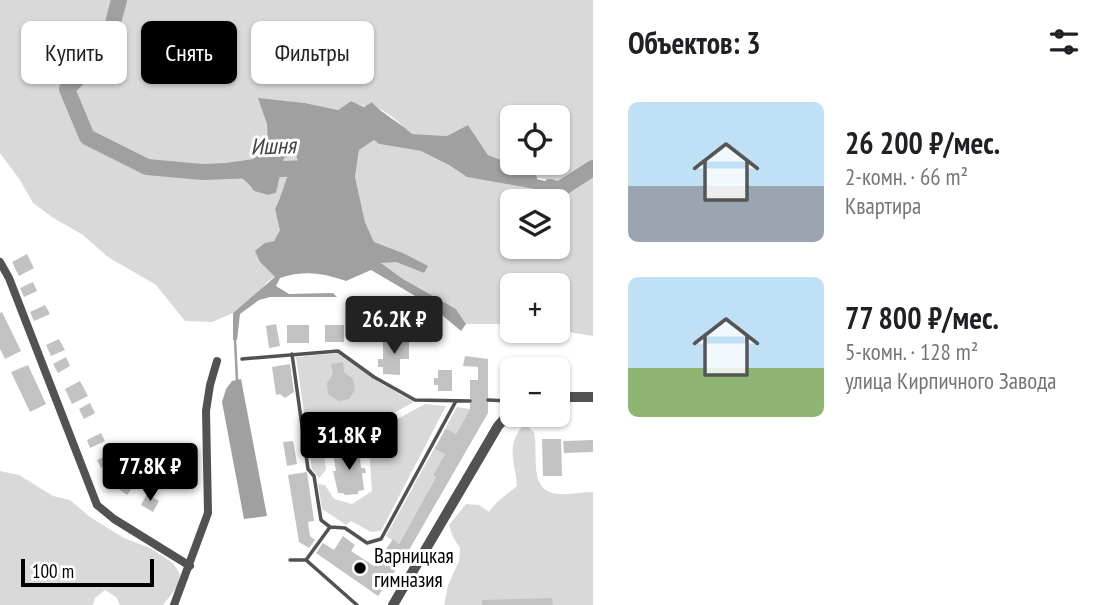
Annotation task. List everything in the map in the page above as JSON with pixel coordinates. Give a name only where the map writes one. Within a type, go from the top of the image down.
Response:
[{"type":"street","points":[[0,262],[9,278],[97,505],[114,519],[190,566]]},
{"type":"street","points":[[174,605],[208,513],[206,411],[217,361]]},
{"type":"street","points":[[570,397],[593,397]]},
{"type":"street","points":[[393,605],[500,424]]},
{"type":"lane","points":[[242,359],[338,351],[374,377],[415,400],[470,401]]},
{"type":"lane","points":[[292,354],[308,469],[314,476],[321,520],[330,527],[345,528],[367,543],[380,539],[456,401]]},
{"type":"lane","points":[[488,400],[500,400]]},
{"type":"lane","points":[[306,560],[330,527]]},
{"type":"lane","points":[[290,561],[306,560],[357,605]]},
{"type":"shaded area","points":[[0,0],[593,0],[593,336],[570,332],[570,273],[500,273],[500,324],[466,324],[456,309],[403,279],[380,262],[396,262],[424,273],[427,267],[403,253],[374,242],[365,222],[355,177],[359,150],[374,140],[379,144],[421,151],[467,177],[534,189],[500,189],[500,259],[570,259],[570,189],[561,189],[569,184],[523,175],[570,175],[570,105],[500,105],[500,170],[468,125],[447,136],[411,134],[383,111],[351,101],[338,110],[305,103],[259,99],[267,124],[268,148],[253,159],[211,165],[247,181],[254,191],[268,195],[276,193],[284,158],[297,155],[298,162],[290,169],[275,209],[281,230],[274,241],[265,243],[260,262],[275,277],[233,313],[212,322],[185,321],[156,285],[108,257],[83,235],[33,203],[0,153]]},
{"type":"shaded area","points":[[338,353],[377,381],[414,402],[364,429],[328,432],[329,439],[322,441],[326,470],[319,478],[312,469],[296,357]]},
{"type":"shaded area","points":[[425,404],[446,406],[381,531],[371,532],[351,521],[346,525],[322,509],[318,484],[325,485],[334,499],[352,504],[372,491],[368,435]]},
{"type":"shaded area","points":[[457,407],[470,409],[456,434],[436,449],[445,454],[433,475],[436,477],[399,544],[386,536]]},
{"type":"shaded area","points":[[522,427],[528,427],[534,432],[536,471],[543,487],[560,494],[593,492],[593,605],[444,605],[448,585],[459,561],[460,548],[449,525],[466,504],[479,505],[489,512],[517,486],[513,447]]},
{"type":"shaded area","points":[[0,471],[19,475],[53,496],[70,500],[90,517],[124,538],[150,548],[173,563],[180,574],[177,587],[163,605],[120,605],[116,597],[105,590],[95,598],[93,605],[0,605]]},
{"type":"water","points":[[258,98],[338,110],[351,101],[364,107],[372,102],[412,134],[447,136],[468,125],[500,170],[500,175],[519,175],[570,184],[561,189],[534,189],[467,177],[421,151],[379,144],[374,140],[359,150],[355,177],[365,222],[374,242],[428,266],[424,273],[396,262],[381,263],[403,279],[456,309],[466,324],[461,331],[429,304],[371,270],[346,281],[306,273],[280,278],[276,286],[289,294],[333,293],[337,297],[270,297],[259,300],[240,314],[237,340],[233,340],[233,313],[275,277],[260,262],[255,251],[265,243],[274,241],[280,230],[275,209],[290,169],[298,162],[296,155],[284,158],[276,193],[268,195],[254,191],[244,179],[231,172],[220,169],[211,174],[202,172],[211,165],[253,159],[268,148],[267,124]]},
{"type":"water","points":[[241,379],[267,516],[244,519],[222,402],[232,381]]},
{"type":"building","points":[[27,254],[34,268],[19,276],[12,262]]},
{"type":"building","points":[[33,282],[37,291],[24,297],[20,288]]},
{"type":"building","points":[[45,305],[50,314],[34,321],[30,312]]},
{"type":"building","points":[[2,312],[21,351],[5,359],[0,349]]},
{"type":"building","points":[[276,324],[280,346],[269,348],[266,326]]},
{"type":"building","points":[[287,325],[309,325],[309,343],[287,343]]},
{"type":"building","points":[[325,325],[344,325],[344,342],[325,342]]},
{"type":"building","points":[[370,326],[385,326],[384,335],[370,335]]},
{"type":"building","points":[[59,339],[65,350],[51,356],[46,345]]},
{"type":"building","points":[[383,340],[409,342],[409,359],[400,359],[400,375],[383,374],[383,367],[378,367],[378,359],[383,359]]},
{"type":"building","points":[[465,356],[488,359],[488,413],[409,550],[378,596],[316,553],[323,543],[334,550],[343,536],[355,545],[351,551],[374,566],[393,539],[399,544],[436,477],[433,475],[445,454],[435,449],[446,429],[456,434],[470,409],[470,380],[478,380],[478,367],[463,366]]},
{"type":"building","points":[[66,357],[70,366],[58,373],[53,364]]},
{"type":"building","points":[[343,362],[344,372],[353,379],[355,390],[349,399],[338,401],[328,394],[327,383],[333,374],[331,364]]},
{"type":"building","points":[[290,364],[294,392],[285,398],[280,394],[276,395],[272,367]]},
{"type":"building","points":[[28,365],[46,404],[30,412],[11,372]]},
{"type":"building","points":[[438,370],[452,370],[452,391],[438,391],[438,385],[434,385]]},
{"type":"building","points":[[80,381],[88,396],[72,404],[65,389]]},
{"type":"building","points":[[90,403],[95,413],[84,419],[79,409]]},
{"type":"building","points":[[101,433],[105,441],[90,448],[87,440]]},
{"type":"building","points":[[542,439],[561,439],[562,476],[543,476]]},
{"type":"building","points":[[593,440],[593,452],[564,453],[563,441]]},
{"type":"building","points":[[293,441],[297,464],[287,466],[283,442]]},
{"type":"building","points":[[350,445],[350,451],[359,449],[361,468],[365,468],[366,473],[362,473],[364,490],[358,491],[358,494],[345,495],[338,493],[333,471],[336,471],[333,453],[344,451],[343,446]]},
{"type":"building","points":[[111,454],[114,461],[101,468],[97,460]]},
{"type":"building","points":[[307,472],[314,521],[308,522],[310,536],[315,540],[309,548],[299,542],[288,475]]},
{"type":"building","points":[[128,476],[137,482],[127,495],[119,489]]},
{"type":"building","points":[[147,494],[159,501],[153,512],[141,505]]},
{"type":"building","points":[[552,598],[553,605],[482,605],[482,600]]},
{"type":"waterway","name":"Ишня","points":[[119,0],[106,50],[67,89],[87,137],[147,167],[202,172],[310,168]]},
{"type":"waterway","name":"Ишня","points":[[478,160],[529,179]]},
{"type":"waterway","name":"Ишня","points":[[550,187],[559,190],[593,168]]},
{"type":"waterway","points":[[235,340],[237,380]]},
{"type":"place","name":"Варницкая гимназия","points":[[360,568]]}]
